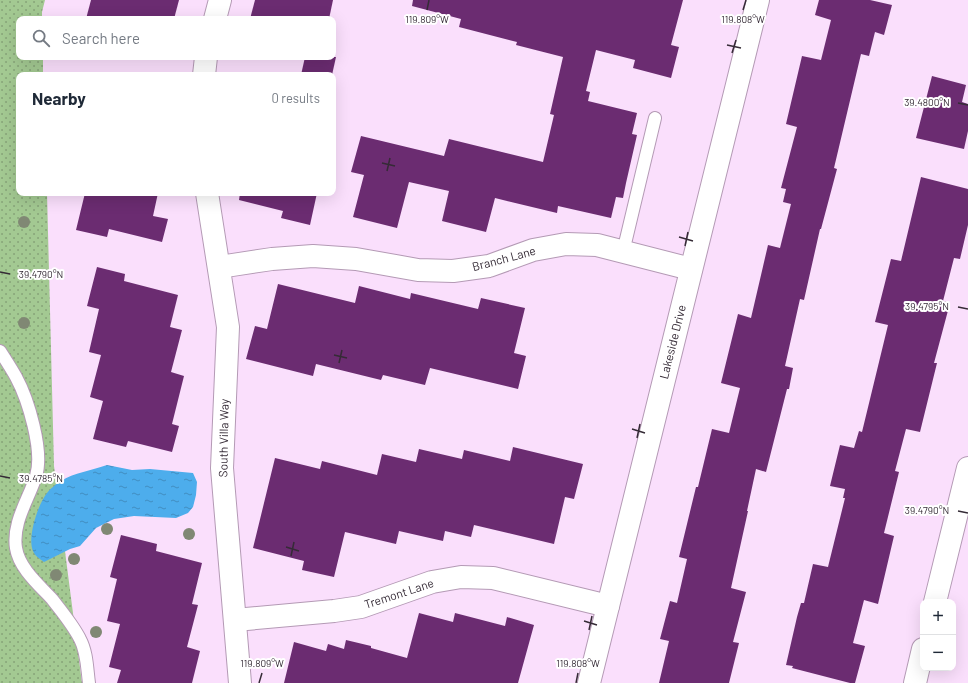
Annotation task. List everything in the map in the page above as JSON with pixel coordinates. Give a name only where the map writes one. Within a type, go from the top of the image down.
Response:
[{"type":"street","points":[[216,16],[220,0]]},
{"type":"street","name":"Lakeside Drive","points":[[589,683],[758,0]]},
{"type":"street","points":[[204,72],[206,60]]},
{"type":"street","name":"South Villa Way","points":[[208,196],[228,327],[222,468],[240,683]]},
{"type":"street","name":"Branch Lane","points":[[219,267],[272,259],[313,256],[356,259],[418,270],[453,271],[489,266],[532,250],[566,244],[597,245],[691,269]]},
{"type":"street","points":[[936,599],[968,468]]},
{"type":"street","name":"Tremont Lane","points":[[235,620],[334,611],[361,607],[432,582],[462,577],[493,578],[608,606]]},
{"type":"street","points":[[915,683],[920,662]]},
{"type":"lane","points":[[623,252],[655,118]]},
{"type":"lane","points":[[0,351],[22,390],[35,435],[39,464],[16,528],[16,548],[19,558],[26,569],[63,613],[81,640],[86,658],[89,683]]},
{"type":"green space","points":[[0,0],[45,0],[42,16],[16,16],[16,60],[43,60],[43,72],[16,72],[16,196],[47,196],[54,466],[82,683],[0,683]]},
{"type":"water","points":[[107,465],[132,470],[150,469],[193,473],[197,482],[193,507],[188,513],[176,518],[134,516],[114,519],[96,528],[80,546],[70,549],[44,562],[34,553],[31,538],[34,521],[40,505],[47,493],[51,488],[66,478]]},
{"type":"building","points":[[91,0],[179,0],[175,16],[87,16]]},
{"type":"building","points":[[255,0],[333,0],[330,16],[251,16]]},
{"type":"building","points":[[413,0],[683,0],[671,45],[679,47],[671,78],[633,68],[635,60],[596,50],[586,91],[590,92],[588,101],[637,113],[632,134],[637,135],[623,198],[616,197],[611,218],[558,206],[557,213],[495,198],[486,232],[442,221],[449,191],[409,182],[397,228],[353,217],[364,175],[351,172],[361,136],[444,156],[449,139],[543,162],[554,115],[550,114],[563,57],[516,45],[517,42],[459,27],[461,19],[412,6]]},
{"type":"building","points":[[819,0],[870,0],[892,5],[884,35],[875,32],[869,56],[861,54],[834,168],[837,169],[820,229],[804,300],[800,299],[785,366],[793,368],[789,389],[787,389],[766,472],[756,469],[731,588],[746,592],[733,642],[739,643],[729,683],[659,683],[669,641],[660,639],[670,601],[677,603],[687,559],[679,557],[696,487],[698,487],[712,429],[729,433],[740,388],[721,383],[738,314],[751,318],[768,245],[780,248],[791,204],[783,202],[786,189],[781,188],[797,127],[786,124],[802,56],[821,60],[831,20],[815,15]]},
{"type":"building","points":[[304,60],[335,60],[333,72],[302,72]]},
{"type":"building","points":[[932,76],[966,85],[962,102],[968,104],[968,131],[964,149],[916,138]]},
{"type":"building","points":[[921,177],[968,189],[968,225],[960,259],[954,258],[943,301],[950,303],[934,363],[937,363],[920,432],[906,429],[895,471],[899,472],[884,533],[894,536],[878,604],[864,600],[853,643],[865,646],[855,683],[850,683],[792,668],[793,666],[786,665],[797,617],[801,603],[804,603],[813,564],[828,567],[845,498],[843,498],[845,489],[830,486],[840,445],[854,448],[859,431],[862,432],[888,325],[875,322],[891,259],[901,261]]},
{"type":"building","points":[[84,196],[157,196],[153,216],[168,219],[162,242],[109,229],[107,237],[76,230]]},
{"type":"building","points":[[240,196],[316,196],[310,225],[281,218],[283,211],[239,200]]},
{"type":"building","points":[[97,267],[125,274],[124,281],[178,295],[170,327],[182,330],[171,372],[184,376],[172,424],[179,426],[172,452],[128,441],[126,447],[93,439],[103,401],[90,397],[101,355],[89,352],[99,309],[87,306]]},
{"type":"building","points":[[278,284],[355,303],[359,286],[410,299],[411,293],[478,309],[481,298],[525,308],[514,353],[526,356],[518,389],[430,368],[425,385],[383,375],[381,380],[316,364],[313,376],[246,359],[255,326],[267,329]]},
{"type":"building","points":[[513,447],[583,464],[574,499],[565,497],[554,544],[474,525],[471,537],[445,531],[443,541],[399,531],[396,544],[345,532],[334,577],[302,570],[304,561],[253,548],[275,458],[320,469],[322,461],[377,475],[382,454],[416,462],[419,449],[462,459],[464,450],[510,461]]},
{"type":"building","points":[[121,535],[157,544],[156,551],[202,563],[192,604],[198,605],[187,647],[200,651],[192,683],[117,683],[121,670],[109,667],[120,624],[107,621],[117,579],[110,577]]},
{"type":"building","points":[[419,613],[453,622],[455,613],[505,626],[507,617],[534,625],[518,683],[284,683],[294,642],[326,651],[328,644],[344,649],[346,640],[371,646],[371,648],[407,658]]}]
